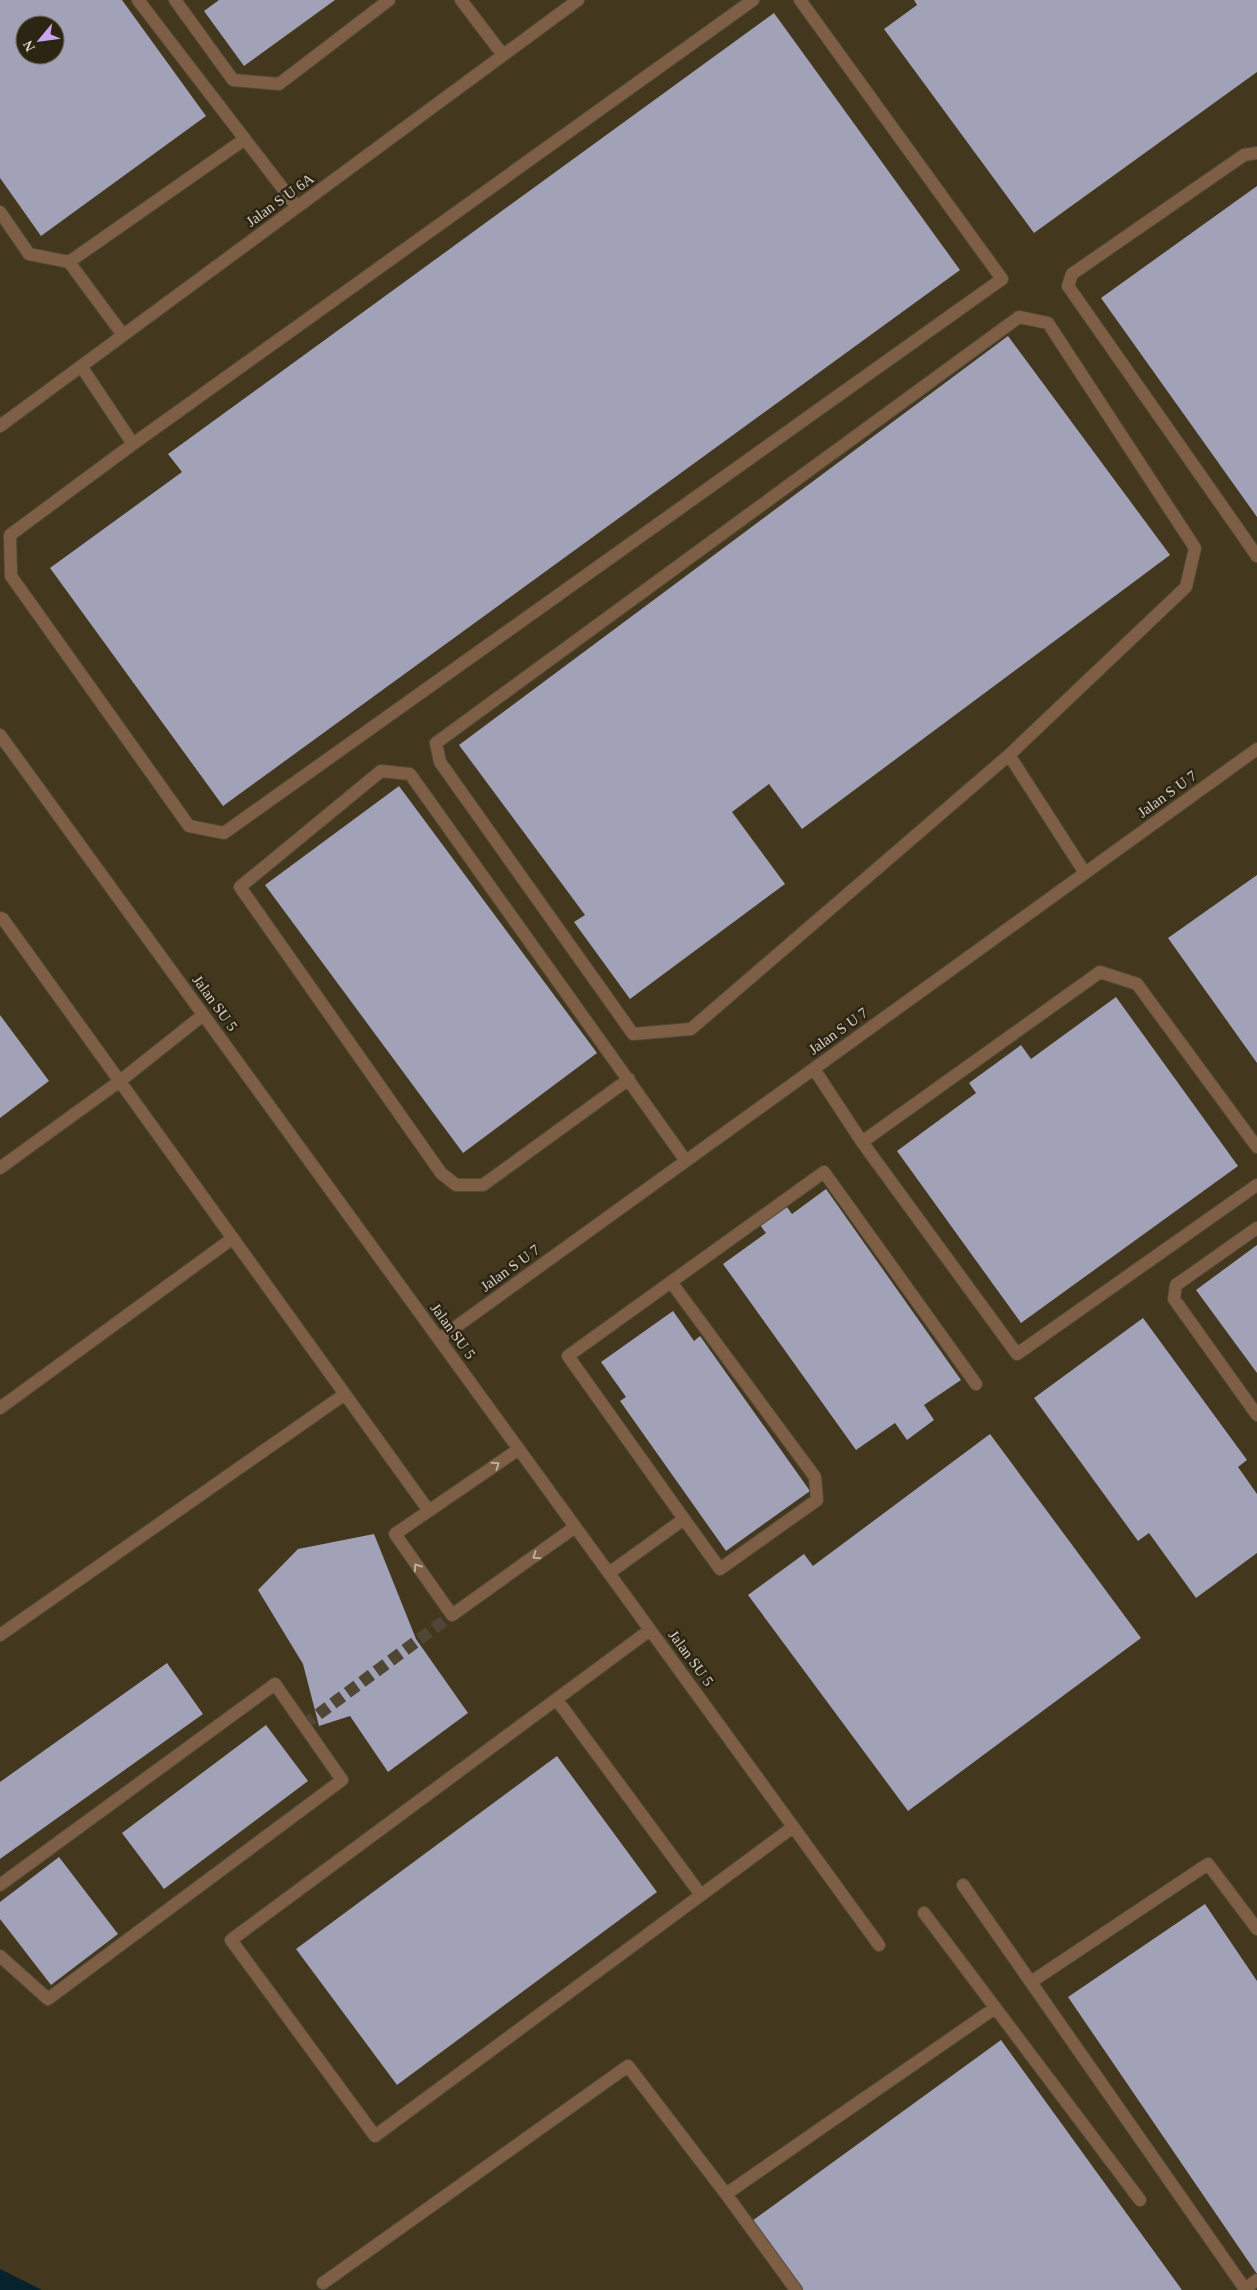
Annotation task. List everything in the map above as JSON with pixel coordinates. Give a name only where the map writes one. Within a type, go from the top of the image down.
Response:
[{"type":"street","points":[[138,0],[297,207]]},
{"type":"street","points":[[174,0],[233,80],[279,84],[390,0]]},
{"type":"street","points":[[461,0],[503,55]]},
{"type":"street","name":"Jalan S U 6A","points":[[0,426],[578,0]]},
{"type":"street","points":[[752,0],[133,444],[10,535],[11,576],[190,826],[224,833],[1002,279],[800,0]]},
{"type":"street","points":[[69,262],[245,139]]},
{"type":"street","points":[[1257,153],[1244,155],[1072,274],[1068,286],[1257,556]]},
{"type":"street","points":[[0,212],[29,254],[69,262],[123,336]]},
{"type":"street","points":[[1020,317],[1048,323],[1195,548],[1186,587],[1009,755],[691,1029],[633,1034],[440,762],[436,743],[1020,317]]},
{"type":"street","points":[[81,366],[133,444]]},
{"type":"street","name":"Jalan SU 5","points":[[0,737],[879,1945]]},
{"type":"street","name":"Jalan S U 7","points":[[439,1339],[1257,749]]},
{"type":"street","points":[[1009,755],[1085,873]]},
{"type":"street","points":[[629,1079],[483,1185],[456,1185],[441,1173],[240,887],[381,771],[410,774],[629,1079],[686,1161]]},
{"type":"street","points":[[0,918],[120,1081],[429,1511]]},
{"type":"street","points":[[862,1142],[1100,972],[1137,984],[1257,1147]]},
{"type":"street","points":[[0,1168],[120,1081],[203,1015]]},
{"type":"street","points":[[814,1069],[862,1142],[1017,1354],[1257,1185]]},
{"type":"street","points":[[671,1282],[815,1477],[816,1500],[720,1569],[568,1356],[824,1172],[976,1384]]},
{"type":"street","points":[[1257,1228],[1176,1285],[1174,1299],[1257,1415]]},
{"type":"street","points":[[0,1408],[233,1238]]},
{"type":"street","points":[[0,1635],[345,1394]]},
{"type":"street","points":[[519,1449],[394,1534],[452,1615],[575,1527]]},
{"type":"street","points":[[609,1573],[684,1519]]},
{"type":"street","points":[[650,1630],[231,1940],[375,2136],[793,1827]]},
{"type":"street","points":[[0,1885],[275,1684],[342,1780],[48,1999],[0,1956]]},
{"type":"street","points":[[557,1700],[701,1895]]},
{"type":"street","points":[[1031,1982],[1208,1864],[1257,1930]]},
{"type":"street","points":[[963,1885],[1245,2290],[1257,2280]]},
{"type":"street","points":[[924,1913],[1140,2200]]},
{"type":"street","points":[[726,2194],[996,2008]]},
{"type":"street","points":[[323,2283],[628,2066],[726,2194],[796,2290]]},
{"type":"shaded area","points":[[0,0],[1257,0],[1257,2290],[42,2290],[0,2269]]},
{"type":"water","points":[[0,2269],[42,2290],[0,2290]]},
{"type":"building","points":[[0,0],[122,0],[206,116],[41,236],[0,178]]},
{"type":"building","points":[[219,0],[335,0],[244,66],[204,11]]},
{"type":"building","points":[[914,0],[1257,0],[1257,72],[1034,233],[884,29],[917,5]]},
{"type":"building","points":[[774,13],[960,270],[223,806],[50,568],[182,472],[168,454]]},
{"type":"building","points":[[1257,186],[1257,517],[1101,298]]},
{"type":"building","points":[[1008,336],[1170,555],[802,829],[769,784],[732,812],[785,884],[630,999],[574,922],[585,915],[459,745]]},
{"type":"building","points":[[399,786],[597,1053],[463,1153],[265,885]]},
{"type":"building","points":[[1257,875],[1257,1063],[1168,938]]},
{"type":"building","points":[[1116,997],[1238,1166],[1021,1323],[897,1151],[976,1093],[969,1083],[1021,1045],[1031,1059]]},
{"type":"building","points":[[0,1015],[49,1081],[0,1118]]},
{"type":"building","points":[[826,1189],[961,1380],[924,1405],[934,1420],[907,1440],[895,1423],[856,1450],[723,1264],[766,1233],[760,1225],[786,1206],[792,1214]]},
{"type":"building","points":[[1257,1245],[1257,1373],[1196,1290]]},
{"type":"building","points":[[673,1311],[694,1341],[700,1336],[810,1491],[726,1551],[620,1401],[626,1397],[601,1362]]},
{"type":"building","points":[[1143,1318],[1247,1460],[1238,1467],[1257,1494],[1257,1553],[1196,1598],[1149,1533],[1138,1541],[1034,1398]]},
{"type":"building","points":[[990,1434],[1141,1638],[908,1811],[748,1595],[804,1554],[813,1566]]},
{"type":"building","points":[[374,1534],[416,1639],[468,1713],[388,1772],[350,1716],[319,1726],[303,1664],[258,1590],[298,1549]]},
{"type":"building","points":[[167,1663],[203,1714],[0,1859],[0,1782]]},
{"type":"building","points":[[266,1725],[308,1781],[164,1889],[122,1833]]},
{"type":"building","points":[[557,1756],[657,1892],[397,2085],[296,1949]]},
{"type":"building","points":[[59,1857],[118,1934],[51,1985],[0,1919],[0,1902]]},
{"type":"building","points":[[1205,1904],[1257,1981],[1257,2274],[1068,1997]]},
{"type":"building","points":[[1001,2040],[1182,2290],[803,2290],[752,2221]]},
{"type":"tunnel","points":[[304,1725],[452,1615]]}]
